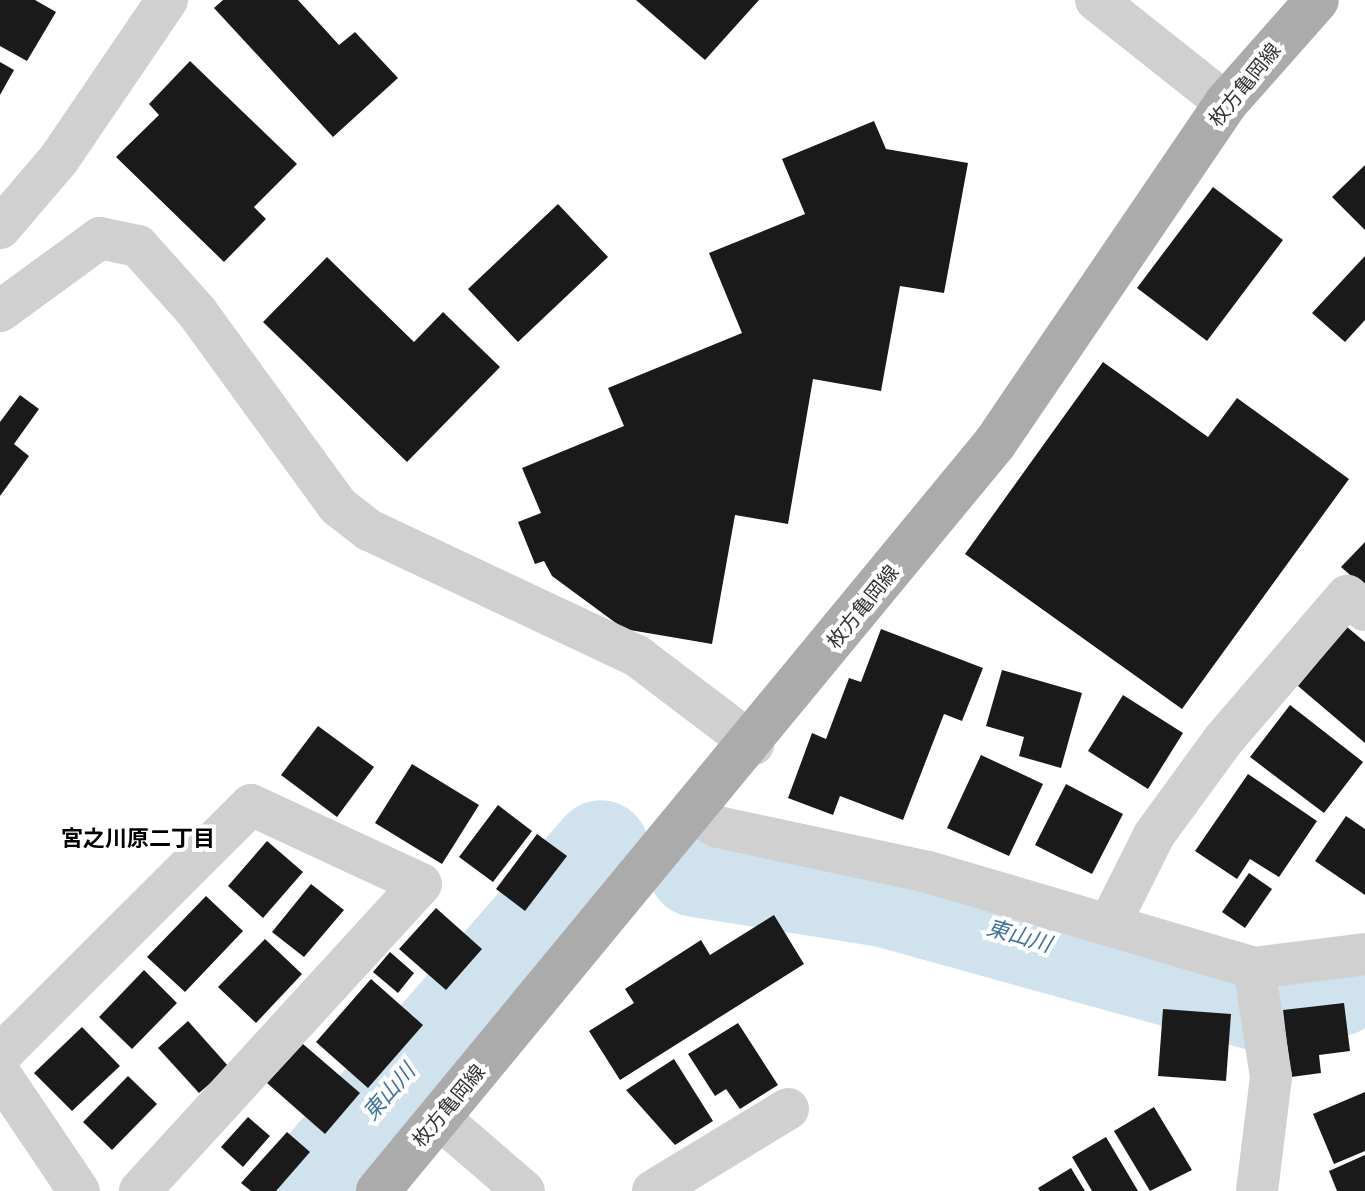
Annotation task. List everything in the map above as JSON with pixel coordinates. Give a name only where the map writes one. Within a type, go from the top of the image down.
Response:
[{"type":"main road","name":"枚方亀岡線","points":[[378,1191],[753,744],[995,443],[1226,103],[1317,0]]},
{"type":"street","points":[[0,228],[59,159],[167,0]]},
{"type":"street","points":[[1096,0],[1226,103]]},
{"type":"street","points":[[0,311],[100,238],[138,246],[197,312],[338,506],[369,530],[637,656],[753,744]]},
{"type":"street","points":[[1109,925],[1154,835],[1224,739],[1347,596],[1365,610]]},
{"type":"street","points":[[0,1055],[251,805],[421,884],[140,1191]]},
{"type":"street","points":[[692,813],[718,827],[928,872],[1109,925],[1258,988],[1365,954]]},
{"type":"street","points":[[1257,1191],[1271,1115],[1258,988]]},
{"type":"street","points":[[0,1074],[79,1191]]},
{"type":"street","points":[[653,1191],[788,1109]]},
{"type":"street","points":[[439,1118],[524,1191]]},
{"type":"building","points":[[0,0],[35,0],[56,12],[27,61],[0,46]]},
{"type":"building","points":[[223,0],[298,0],[339,45],[355,32],[398,78],[333,137],[214,8]]},
{"type":"building","points":[[636,0],[759,0],[705,60]]},
{"type":"building","points":[[190,61],[297,164],[254,207],[266,219],[224,262],[116,157],[159,115],[149,104]]},
{"type":"building","points":[[0,62],[14,70],[0,95]]},
{"type":"building","points":[[874,121],[886,149],[968,163],[944,293],[900,286],[881,391],[813,379],[788,524],[735,515],[712,644],[624,629],[552,576],[544,561],[535,564],[518,522],[541,513],[522,468],[624,426],[608,388],[742,333],[709,253],[805,214],[782,159]]},
{"type":"building","points":[[1365,165],[1365,230],[1332,197]]},
{"type":"building","points":[[1213,187],[1283,240],[1207,341],[1137,288]]},
{"type":"building","points":[[558,204],[608,257],[518,342],[468,289]]},
{"type":"building","points":[[1365,256],[1365,320],[1345,342],[1312,313]]},
{"type":"building","points":[[327,257],[414,342],[443,312],[500,367],[407,462],[263,322]]},
{"type":"building","points":[[1103,362],[1208,437],[1237,398],[1349,479],[1182,709],[965,554]]},
{"type":"building","points":[[20,395],[39,409],[14,444],[29,456],[0,496],[0,422]]},
{"type":"building","points":[[1365,542],[1365,588],[1341,567]]},
{"type":"building","points":[[1347,627],[1365,642],[1365,743],[1298,686]]},
{"type":"building","points":[[881,629],[983,668],[962,721],[944,714],[903,820],[840,796],[833,815],[788,798],[812,733],[826,739],[849,678],[861,682]]},
{"type":"building","points":[[1002,670],[1082,693],[1061,768],[1019,756],[1024,737],[986,726]]},
{"type":"building","points":[[1123,695],[1183,733],[1148,789],[1088,751]]},
{"type":"building","points":[[1290,705],[1363,762],[1324,813],[1250,757]]},
{"type":"building","points":[[318,726],[374,767],[337,817],[281,775]]},
{"type":"building","points":[[981,755],[1043,784],[1009,856],[947,828]]},
{"type":"building","points":[[412,764],[479,805],[442,864],[375,823]]},
{"type":"building","points":[[1248,774],[1317,821],[1279,877],[1250,859],[1237,879],[1195,851]]},
{"type":"building","points":[[1066,784],[1123,814],[1092,874],[1035,845]]},
{"type":"building","points":[[498,805],[532,831],[493,882],[459,857]]},
{"type":"building","points":[[1346,816],[1365,829],[1365,895],[1315,861]]},
{"type":"building","points":[[537,834],[567,856],[525,911],[496,889]]},
{"type":"building","points":[[267,841],[303,872],[263,918],[228,886]]},
{"type":"building","points":[[1249,873],[1272,889],[1245,928],[1222,912]]},
{"type":"building","points":[[311,884],[344,910],[304,957],[272,932]]},
{"type":"building","points":[[206,896],[243,931],[185,992],[147,957]]},
{"type":"building","points":[[436,908],[482,949],[446,990],[399,949]]},
{"type":"building","points":[[774,915],[804,964],[620,1080],[589,1031],[634,1003],[625,989],[701,940],[710,955]]},
{"type":"building","points":[[265,939],[302,974],[256,1023],[218,987]]},
{"type":"building","points":[[390,952],[414,973],[398,993],[373,972]]},
{"type":"building","points":[[144,970],[177,1003],[132,1049],[99,1017]]},
{"type":"building","points":[[371,979],[423,1025],[368,1088],[316,1042]]},
{"type":"building","points":[[1344,1003],[1350,1051],[1319,1055],[1321,1073],[1291,1077],[1283,1010]]},
{"type":"building","points":[[1163,1009],[1231,1014],[1226,1081],[1158,1076]]},
{"type":"building","points":[[188,1021],[229,1067],[199,1093],[158,1048]]},
{"type":"building","points":[[738,1023],[778,1085],[740,1109],[726,1089],[715,1096],[688,1054]]},
{"type":"building","points":[[82,1027],[120,1066],[72,1111],[34,1073]]},
{"type":"building","points":[[303,1044],[360,1093],[325,1134],[267,1083]]},
{"type":"building","points":[[674,1059],[713,1121],[675,1145],[626,1090]]},
{"type":"building","points":[[128,1076],[157,1104],[112,1150],[83,1122]]},
{"type":"building","points":[[1365,1092],[1365,1151],[1334,1164],[1313,1114]]},
{"type":"building","points":[[1154,1107],[1192,1170],[1150,1191],[1114,1131]]},
{"type":"building","points":[[248,1117],[270,1136],[243,1167],[221,1147]]},
{"type":"building","points":[[287,1132],[310,1152],[276,1191],[251,1191],[241,1183]]},
{"type":"building","points":[[1106,1137],[1138,1191],[1092,1191],[1072,1157]]},
{"type":"building","points":[[1365,1155],[1365,1191],[1337,1191],[1329,1171]]},
{"type":"building","points":[[1071,1168],[1085,1191],[1040,1191],[1038,1188]]},
{"type":"waterway","name":"東山川","points":[[303,1191],[601,848]]},
{"type":"waterway","name":"東山川","points":[[696,869],[884,899],[1255,1002],[1339,988]]},
{"type":"district","name":"宮之川原二丁目","points":[[138,839]]}]
